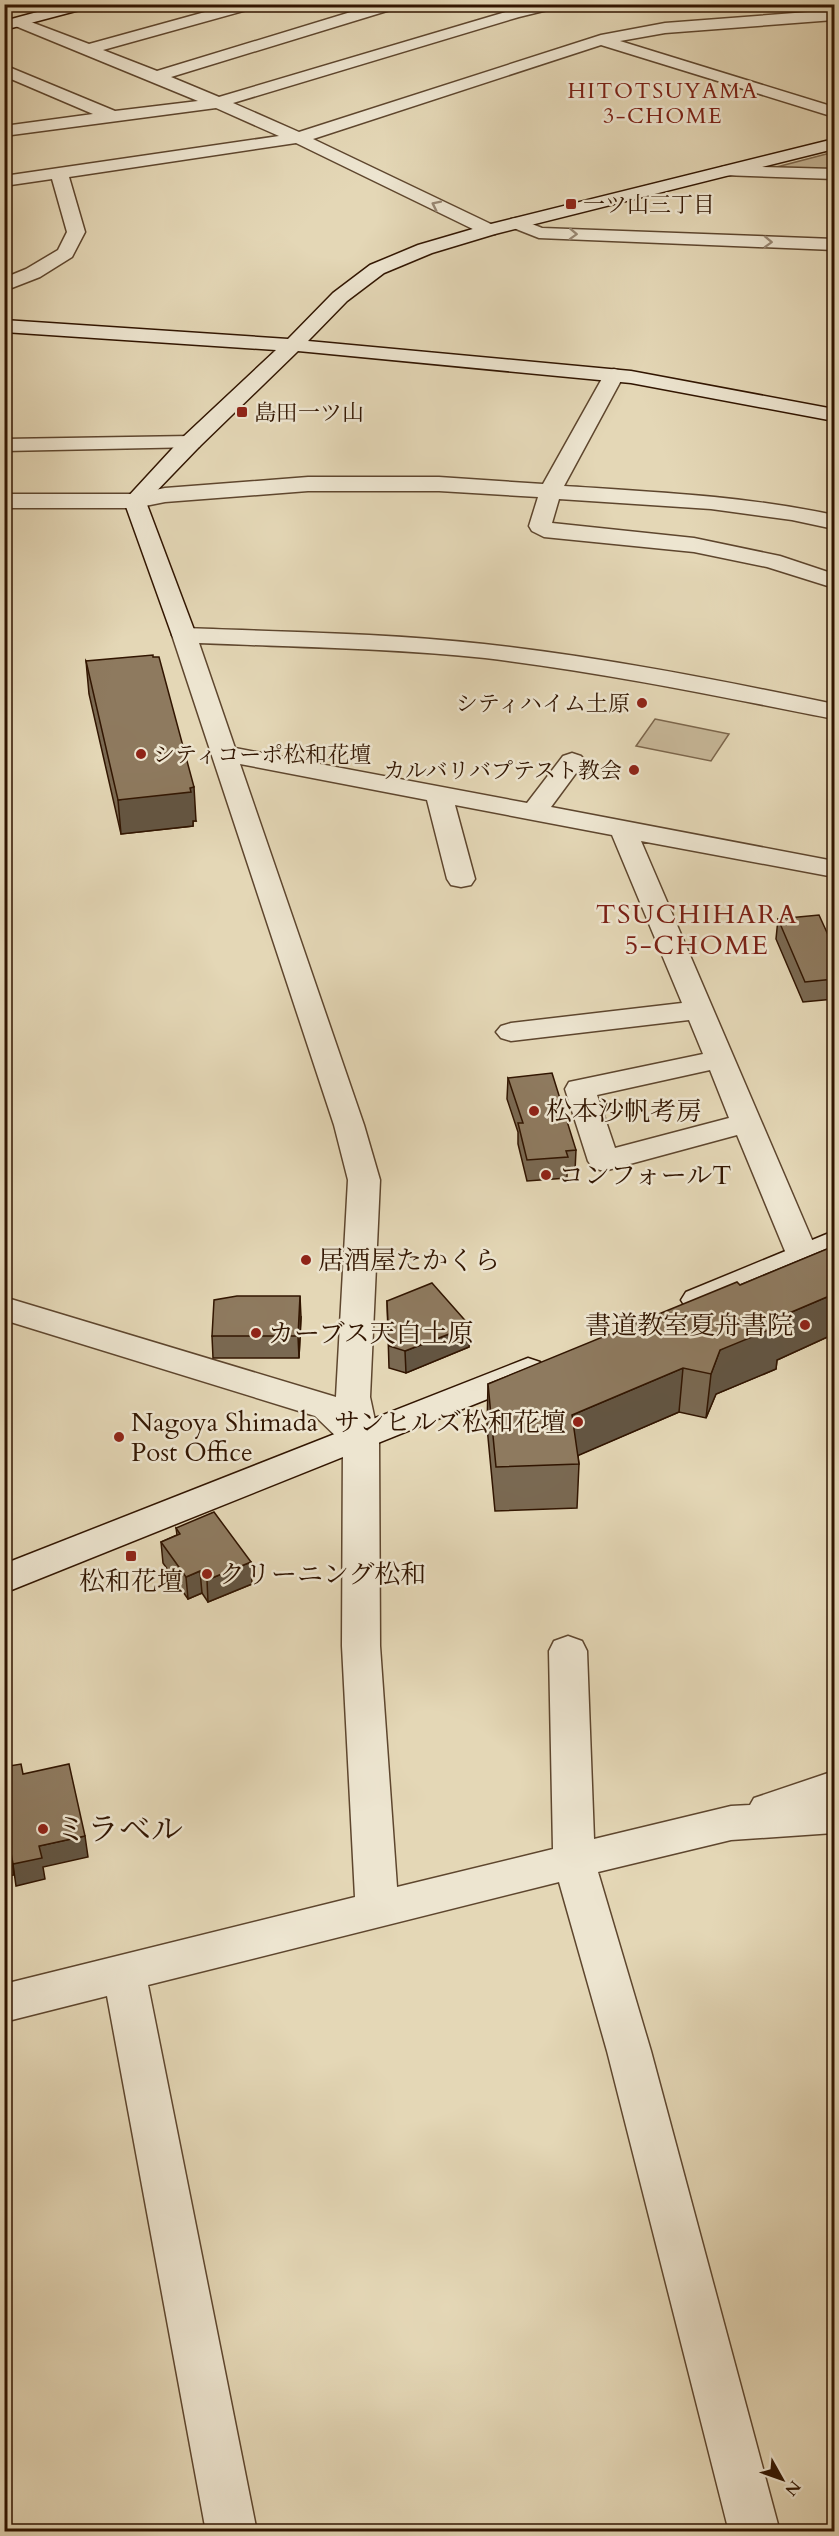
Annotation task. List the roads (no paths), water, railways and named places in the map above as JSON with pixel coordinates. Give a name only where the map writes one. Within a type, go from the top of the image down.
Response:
[{"type":"street","points":[[11,24],[86,4]]},
{"type":"street","points":[[85,50],[253,4]]},
{"type":"street","points":[[156,76],[395,4]]},
{"type":"street","points":[[483,4],[514,14]]},
{"type":"street","points":[[8,128],[217,103],[514,14],[555,4]]},
{"type":"street","points":[[827,4],[834,7]]},
{"type":"street","points":[[4,181],[298,138],[601,40],[665,28],[834,15]]},
{"type":"street","points":[[11,24],[156,76],[298,138],[489,230]]},
{"type":"street","points":[[601,40],[834,112]]},
{"type":"street","points":[[4,70],[111,116]]},
{"type":"street","points":[[135,501],[191,442],[340,297],[377,269],[425,249],[489,230],[834,144]]},
{"type":"street","points":[[728,171],[834,174]]},
{"type":"street","points":[[4,285],[33,273],[66,253],[76,232],[59,174]]},
{"type":"street","points":[[517,223],[539,233],[834,245]]},
{"type":"street","points":[[4,326],[293,345],[615,375],[834,415]]},
{"type":"street","points":[[615,375],[551,490],[540,526],[552,532],[630,537],[694,545],[772,561],[834,581]]},
{"type":"street","points":[[4,445],[191,442]]},
{"type":"street","points":[[4,501],[135,501],[165,495],[308,484],[439,484],[711,501],[792,513],[834,522]]},
{"type":"street","points":[[135,501],[183,635],[349,1125],[364,1180],[353,1397],[361,1439],[361,1646],[377,1909]]},
{"type":"street","points":[[183,635],[406,645],[523,655],[627,671],[834,711]]},
{"type":"street","points":[[222,753],[834,869]]},
{"type":"street","points":[[536,812],[572,761]]},
{"type":"street","points":[[439,794],[461,879]]},
{"type":"street","points":[[622,829],[803,1256]]},
{"type":"street","points":[[511,1032],[699,1010]]},
{"type":"street","points":[[720,1059],[580,1089],[604,1161],[746,1122]]},
{"type":"street","points":[[664,1315],[834,1242]]},
{"type":"street","points":[[4,1308],[327,1407],[361,1439]]},
{"type":"street","points":[[4,1579],[259,1476],[361,1439],[556,1359]]},
{"type":"street","points":[[568,1651],[574,1861],[629,2051],[755,2532]]},
{"type":"street","points":[[4,2003],[731,1823],[834,1787]]},
{"type":"street","points":[[731,1823],[834,1817]]},
{"type":"street","points":[[124,1973],[231,2532]]},
{"type":"place","name":"一ツ山三丁目","points":[[571,204]]},
{"type":"place","name":"島田一ツ山","points":[[242,412]]},
{"type":"place","name":"シティハイム土原","points":[[642,703]]},
{"type":"place","name":"シティコーポ松和花壇","points":[[141,754]]},
{"type":"place","name":"カルバリバプテスト教会","points":[[634,770]]},
{"type":"place","name":"松本沙帆考房","points":[[534,1111]]},
{"type":"place","name":"コンフォールT","points":[[546,1175]]},
{"type":"place","name":"居酒屋たかくら","points":[[306,1260]]},
{"type":"place","name":"書道教室夏舟書院","points":[[805,1325]]},
{"type":"place","name":"カーブス天白土原","points":[[256,1333]]},
{"type":"place","name":"サンヒルズ松和花壇","points":[[578,1422]]},
{"type":"place","name":"Nagoya Shimada Post Office","points":[[119,1437]]},
{"type":"place","name":"松和花壇","points":[[131,1556]]},
{"type":"place","name":"クリーニング松和","points":[[207,1574]]},
{"type":"place","name":"ミラベル","points":[[43,1829]]},
{"type":"district","name":"HITOTSUYAMA 3-CHOME","points":[[663,102]]},
{"type":"district","name":"TSUCHIHARA 5-CHOME","points":[[697,930]]}]
